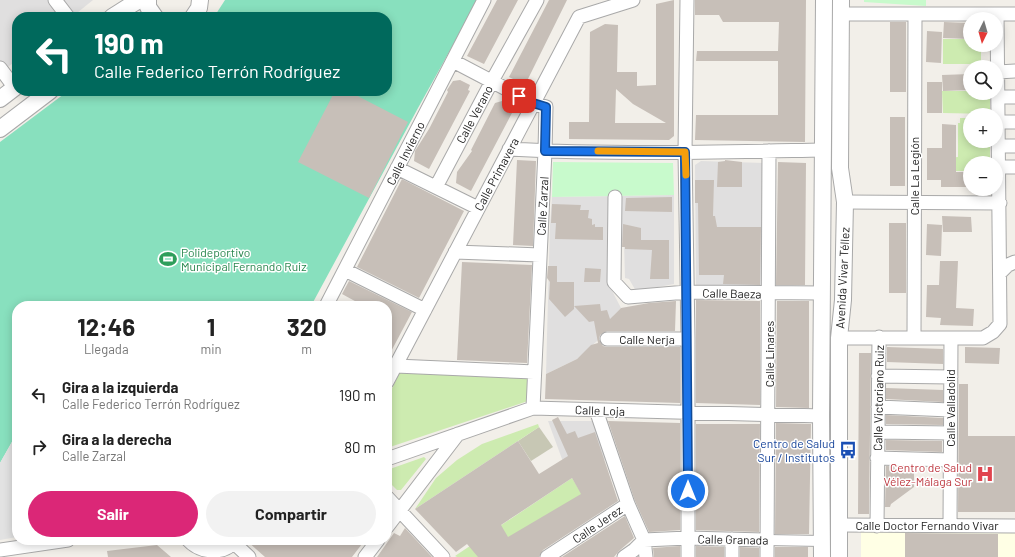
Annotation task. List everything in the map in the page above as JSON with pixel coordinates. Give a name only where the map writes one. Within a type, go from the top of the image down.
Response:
[{"type":"street","points":[[55,0],[64,12]]},
{"type":"street","points":[[120,12],[139,0]]},
{"type":"street","points":[[148,0],[148,7],[152,12]]},
{"type":"street","points":[[196,12],[199,8],[200,0]]},
{"type":"street","name":"Calle Invierno","points":[[328,301],[484,0]]},
{"type":"street","name":"Calle Verano","points":[[436,187],[537,0]]},
{"type":"street","name":"Calle Primavera","points":[[392,373],[579,17],[633,0]]},
{"type":"street","points":[[687,0],[685,152],[688,339],[688,557]]},
{"type":"street","name":"Avenida Vivar Téllez","points":[[822,557],[821,416],[824,0]]},
{"type":"street","points":[[841,7],[915,14],[963,14]]},
{"type":"street","name":"Avenida Vivar Téllez","points":[[839,557],[839,338],[844,300],[845,202],[840,168],[841,7]]},
{"type":"street","name":"Calle La Legión","points":[[914,338],[915,14]]},
{"type":"street","points":[[1003,14],[1015,14]]},
{"type":"street","name":"Calle Zarzal","points":[[453,61],[533,103],[546,107],[533,408]]},
{"type":"street","points":[[0,68],[12,82]]},
{"type":"street","points":[[1003,72],[1015,71]]},
{"type":"street","points":[[0,99],[12,90]]},
{"type":"street","points":[[0,129],[43,96]]},
{"type":"street","points":[[1003,97],[1015,97]]},
{"type":"street","points":[[1003,122],[1015,122]]},
{"type":"street","points":[[1003,146],[1015,146]]},
{"type":"street","points":[[509,149],[545,151],[685,152],[823,150]]},
{"type":"street","name":"Calle Linares","points":[[767,557],[769,151]]},
{"type":"street","points":[[1003,167],[1015,167]]},
{"type":"street","points":[[397,168],[478,208]]},
{"type":"street","points":[[839,338],[983,338],[994,332],[1000,324],[1000,196]]},
{"type":"street","name":"Calle Baeza","points":[[615,197],[614,282],[628,297],[687,292],[822,293]]},
{"type":"street","points":[[845,202],[1000,202]]},
{"type":"street","points":[[455,252],[540,255]]},
{"type":"street","points":[[1000,273],[1008,265],[1015,262]]},
{"type":"street","points":[[344,270],[425,310]]},
{"type":"street","name":"Calle Victoriano Ruiz","points":[[877,526],[879,338]]},
{"type":"street","name":"Calle Valladolid","points":[[950,525],[951,338]]},
{"type":"street","name":"Calle Nerja","points":[[607,339],[688,339]]},
{"type":"street","points":[[396,366],[534,372]]},
{"type":"street","points":[[878,376],[951,378]]},
{"type":"street","points":[[878,407],[950,410]]},
{"type":"street","name":"Calle Loja","points":[[392,457],[533,408],[821,416]]},
{"type":"street","points":[[596,410],[628,504],[644,540],[646,557]]},
{"type":"street","points":[[878,432],[950,433]]},
{"type":"street","points":[[392,520],[458,434]]},
{"type":"street","name":"Calle Victoriano Ruiz","points":[[878,458],[950,460]]},
{"type":"street","points":[[392,502],[443,557]]},
{"type":"street","name":"Calle Jerez","points":[[547,557],[628,504]]},
{"type":"street","name":"Calle Doctor Fernando Vivar","points":[[839,525],[1015,526]]},
{"type":"street","name":"Calle Granada","points":[[644,540],[688,538],[822,541]]},
{"type":"street","points":[[732,539],[732,557]]},
{"type":"street","points":[[624,557],[644,540]]},
{"type":"street","points":[[0,550],[34,545]]},
{"type":"street","points":[[193,545],[204,554],[225,548],[229,545]]},
{"type":"street","points":[[238,545],[249,557]]},
{"type":"street","points":[[366,557],[374,545]]},
{"type":"shaded area","points":[[0,0],[93,0],[78,12],[12,12],[12,64],[0,73]]},
{"type":"shaded area","points":[[701,161],[764,163],[764,285],[696,285],[695,165]]},
{"type":"shaded area","points":[[674,195],[674,284],[636,291],[629,279],[625,278],[624,241],[618,240],[608,283],[621,308],[614,315],[606,333],[577,359],[546,374],[552,197]]},
{"type":"shaded area","points":[[548,421],[597,421],[607,459],[565,472],[562,459]]},
{"type":"shaded area","points":[[539,427],[553,447],[531,461],[518,441]]},
{"type":"shaded area","points":[[12,442],[12,538],[0,540],[0,463]]},
{"type":"shaded area","points":[[861,532],[1015,532],[1015,557],[861,557]]},
{"type":"green space","name":"Polideportivo Municipal Fernando Ruiz","points":[[225,0],[478,0],[314,301],[12,301],[12,442],[0,463],[0,142],[61,96],[392,96],[392,12],[217,12]]},
{"type":"green space","points":[[864,0],[926,0],[926,6],[864,2]]},
{"type":"green space","points":[[943,39],[963,39],[963,52],[981,52],[981,60],[963,60],[963,64],[943,64]]},
{"type":"green space","points":[[942,91],[963,91],[963,100],[990,100],[990,108],[963,108],[963,113],[943,113]]},
{"type":"green space","points":[[960,118],[963,118],[963,148],[990,148],[990,156],[963,156],[963,171],[944,171],[944,158],[958,157],[958,123],[960,123]]},
{"type":"green space","points":[[553,162],[673,163],[674,195],[552,197]]},
{"type":"green space","points":[[400,372],[529,377],[528,401],[392,446],[392,389]]},
{"type":"green space","points":[[538,424],[539,427],[415,509],[436,478],[457,460],[482,444]]},
{"type":"green space","points":[[424,457],[426,459],[401,490],[397,490],[392,485],[392,468]]},
{"type":"green space","points":[[572,478],[583,496],[483,557],[455,556]]},
{"type":"building","points":[[497,0],[518,0],[484,64],[467,56]]},
{"type":"building","points":[[549,0],[567,0],[525,85],[509,77]]},
{"type":"building","points":[[674,0],[674,136],[669,140],[569,139],[569,122],[589,122],[590,32],[605,24],[618,25],[617,72],[637,72],[637,86],[656,85],[656,4]],"holes":[[[616,89],[633,104],[666,123],[615,123]]]},
{"type":"building","points":[[695,0],[806,0],[805,142],[695,140],[696,115],[778,115],[778,61],[696,61],[697,51],[778,51],[779,22],[723,22],[719,15],[695,15]]},
{"type":"building","points":[[890,22],[906,22],[906,92],[890,92]]},
{"type":"building","points":[[944,22],[963,23],[963,39],[943,38]]},
{"type":"building","points":[[927,31],[942,32],[941,63],[926,62]]},
{"type":"building","points":[[963,74],[963,90],[943,91],[942,75]]},
{"type":"building","points":[[460,80],[470,85],[468,90],[470,91],[429,169],[414,161],[415,151],[429,129],[448,92],[447,90],[453,81]]},
{"type":"building","points":[[927,82],[942,82],[942,113],[927,113]]},
{"type":"building","points":[[332,96],[358,96],[408,122],[369,198],[298,162]]},
{"type":"building","points":[[502,101],[512,107],[510,112],[512,113],[471,191],[456,183],[457,172],[472,151],[471,150],[495,103]]},
{"type":"building","points":[[890,117],[905,117],[905,186],[890,186]]},
{"type":"building","points":[[942,124],[956,125],[956,172],[963,172],[963,187],[941,187],[941,180],[927,180],[927,148],[942,148]]},
{"type":"building","points":[[517,160],[536,161],[533,246],[513,245]]},
{"type":"building","points":[[725,160],[742,162],[742,187],[717,187],[718,162]]},
{"type":"building","points":[[778,162],[806,163],[805,285],[776,285]]},
{"type":"building","points":[[402,179],[464,211],[419,298],[357,267]]},
{"type":"building","points":[[695,180],[714,180],[713,216],[715,216],[717,227],[761,227],[760,285],[723,284],[724,275],[699,275],[698,203],[695,203]]},
{"type":"building","points":[[672,197],[672,212],[625,211],[626,198]]},
{"type":"building","points":[[552,204],[581,205],[580,210],[589,210],[588,218],[592,219],[592,225],[595,224],[595,227],[603,227],[603,240],[555,239],[556,223],[551,223]]},
{"type":"building","points":[[942,216],[971,217],[972,232],[943,232]]},
{"type":"building","points":[[889,223],[906,223],[906,293],[889,293]]},
{"type":"building","points":[[623,224],[641,228],[641,240],[669,240],[669,279],[650,279],[652,250],[625,249],[625,247],[622,247]]},
{"type":"building","points":[[927,224],[942,225],[941,256],[926,255]]},
{"type":"building","points":[[940,261],[958,261],[956,308],[974,309],[973,326],[940,325],[941,318],[926,317],[927,285],[939,285]]},
{"type":"building","points":[[462,262],[532,265],[527,363],[457,360]]},
{"type":"building","points":[[548,266],[557,266],[557,282],[574,282],[574,309],[565,317],[549,299],[550,282],[547,278]]},
{"type":"building","points":[[585,268],[601,269],[600,282],[584,282]]},
{"type":"building","points":[[349,281],[390,301],[355,301],[342,294]]},
{"type":"building","points":[[696,300],[760,301],[760,405],[696,403]]},
{"type":"building","points":[[676,301],[675,331],[607,331],[600,335],[599,339],[603,346],[607,347],[680,347],[680,403],[545,399],[546,374],[577,359],[591,345],[598,343],[594,321],[589,322],[574,306],[600,304],[601,311],[607,310],[610,319],[621,308],[649,303]]},
{"type":"building","points":[[777,301],[809,301],[809,408],[776,407]]},
{"type":"building","points":[[392,302],[412,312],[392,350]]},
{"type":"building","points":[[887,347],[943,349],[943,364],[887,362]]},
{"type":"building","points":[[965,347],[1000,348],[999,364],[965,363]]},
{"type":"building","points":[[859,353],[871,353],[869,514],[858,514]]},
{"type":"building","name":"Centro de Salud Vélez-Málaga Sur","points":[[959,384],[968,384],[968,436],[1015,436],[1015,512],[958,512]]},
{"type":"building","points":[[886,388],[943,390],[943,402],[886,399]]},
{"type":"building","points":[[886,415],[943,418],[943,425],[886,424]]},
{"type":"building","points":[[558,417],[567,434],[575,431],[578,438],[595,432],[618,501],[543,550],[539,557],[478,557],[467,544],[456,552],[415,509],[518,441],[539,474],[568,456],[552,420]],"holes":[[[572,478],[581,494],[508,537],[501,525]]]},
{"type":"building","points":[[608,421],[680,423],[680,530],[649,532],[635,501]]},
{"type":"building","points":[[776,423],[811,424],[809,534],[775,534]]},
{"type":"building","points":[[696,424],[760,424],[759,532],[696,530]]},
{"type":"building","points":[[886,440],[942,441],[942,452],[886,450]]},
{"type":"building","points":[[886,466],[914,467],[914,487],[891,504],[890,507],[885,507]]},
{"type":"building","points":[[625,516],[634,538],[614,557],[562,557]]},
{"type":"building","points":[[405,528],[432,557],[377,557],[386,545],[392,545],[392,536],[394,533],[400,536]]},
{"type":"building","points":[[905,533],[998,534],[998,557],[905,557]]},
{"type":"building","points":[[157,545],[171,557],[108,557],[107,551]]},
{"type":"building","points":[[252,545],[361,545],[352,557],[265,557]]},
{"type":"building","points":[[680,546],[680,557],[654,557],[653,548]]},
{"type":"building","points":[[696,546],[724,547],[724,557],[696,557]]},
{"type":"building","points":[[740,547],[759,548],[759,557],[740,557]]},
{"type":"building","points":[[775,547],[808,547],[808,557],[775,557]]},
{"type":"slow traffic","points":[[598,151],[685,152],[686,175]]},
{"type":"place","name":"Polideportivo Municipal Fernando Ruiz","points":[[168,259]]},
{"type":"place","name":"Centro de Salud Sur / Institutos","points":[[848,450]]},
{"type":"place","name":"Centro de Salud Vélez-Málaga Sur","points":[[985,474]]},
{"type":"route","points":[[519,96],[533,103],[546,107],[545,151],[685,152],[688,324],[688,491]]}]
